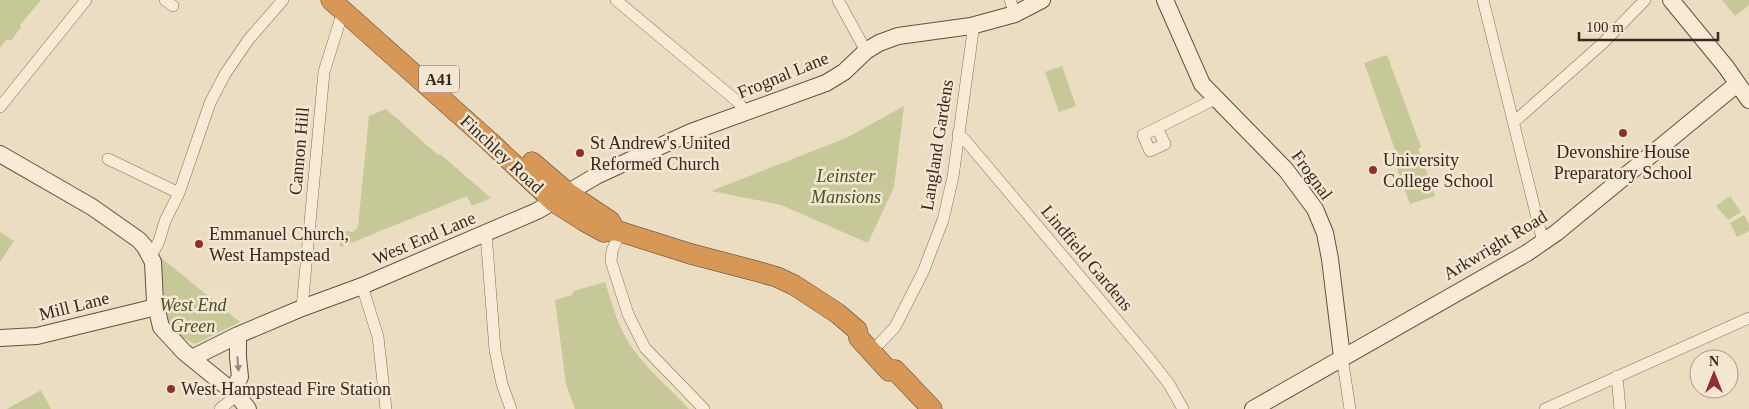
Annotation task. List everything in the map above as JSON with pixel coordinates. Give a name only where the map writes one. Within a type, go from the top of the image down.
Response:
[{"type":"highway","name":"Finchley Road","points":[[343,3],[561,197],[584,221],[604,232],[617,231],[691,254],[777,277],[794,285],[819,300],[856,330],[859,338],[889,371],[895,370]]},
{"type":"highway","name":"Finchley Road","points":[[856,330],[866,329],[880,343],[898,362],[895,370]]},
{"type":"highway","name":"Finchley Road","points":[[895,370],[932,409]]},
{"type":"street","points":[[0,107],[86,0]]},
{"type":"street","points":[[149,252],[155,249],[159,241],[165,220],[179,193],[210,103],[225,74],[249,38],[283,0]]},
{"type":"street","points":[[616,0],[676,48],[738,102],[745,112]]},
{"type":"street","points":[[838,0],[866,52]]},
{"type":"street","name":"Frognal Lane","points":[[561,197],[596,176],[692,132],[826,83],[844,72],[878,43],[898,36],[971,26],[1013,7],[1042,0]]},
{"type":"street","name":"Frognal","points":[[1165,0],[1202,84],[1286,170],[1314,209],[1325,233],[1350,409]]},
{"type":"street","points":[[1483,0],[1543,242]]},
{"type":"street","points":[[1514,122],[1603,43],[1645,0]]},
{"type":"street","points":[[1671,0],[1726,67],[1749,100]]},
{"type":"street","name":"Cannon Hill","points":[[302,308],[324,72],[343,3]]},
{"type":"street","name":"Langland Gardens","points":[[880,343],[894,327],[907,304],[923,272],[943,220],[953,177],[973,31],[971,26]]},
{"type":"street","name":"Arkwright Road","points":[[1253,409],[1527,253],[1738,84]]},
{"type":"street","points":[[1157,128],[1215,99]]},
{"type":"street","name":"Lindfield Gardens","points":[[958,134],[1147,356],[1169,384],[1183,409]]},
{"type":"street","points":[[0,154],[92,207],[139,240],[149,252],[153,262],[156,307],[161,327],[184,352],[234,393],[248,409]]},
{"type":"street","points":[[108,159],[179,193]]},
{"type":"street","name":"West End Lane","points":[[192,358],[238,335],[302,308],[362,286],[486,233],[561,197]]},
{"type":"street","points":[[617,231],[612,251],[612,262],[632,322],[646,348],[704,409]]},
{"type":"street","points":[[486,233],[495,350],[502,384],[510,409]]},
{"type":"street","points":[[362,286],[378,337],[386,409]]},
{"type":"street","name":"Mill Lane","points":[[0,338],[37,336],[156,307]]},
{"type":"street","points":[[1545,409],[1749,318]]},
{"type":"street","points":[[220,409],[234,393],[240,377],[238,335]]},
{"type":"street","points":[[1617,376],[1620,409]]},
{"type":"green space","points":[[0,0],[41,0],[20,25],[21,27],[11,41],[7,39],[0,48]]},
{"type":"green space","points":[[1722,0],[1749,0],[1749,5],[1735,16]]},
{"type":"green space","points":[[1387,55],[1421,147],[1418,148],[1435,196],[1410,204],[1393,157],[1397,155],[1364,63]]},
{"type":"green space","points":[[1062,66],[1076,106],[1059,112],[1045,72]]},
{"type":"green space","name":"Leinster Mansions","points":[[904,106],[894,187],[868,243],[781,205],[711,191],[846,138]]},
{"type":"green space","points":[[386,109],[491,198],[472,206],[467,196],[341,247],[339,242],[340,230],[353,232],[358,227],[369,116]]},
{"type":"green space","points":[[1730,196],[1741,212],[1728,220],[1716,206]]},
{"type":"green space","points":[[1744,215],[1749,224],[1749,231],[1737,237],[1730,223]]},
{"type":"green space","points":[[0,232],[14,241],[0,262]]},
{"type":"green space","name":"West End Green","points":[[159,256],[240,322],[195,344],[173,333],[166,311]]},
{"type":"green space","points":[[605,282],[619,323],[631,346],[646,365],[689,409],[575,409],[566,384],[555,300],[572,295],[574,291]]},
{"type":"green space","points":[[41,390],[51,409],[7,409]]},
{"type":"place","name":"Devonshire House Preparatory School","points":[[1623,133]]},
{"type":"place","name":"St Andrew's United Reformed Church","points":[[580,153]]},
{"type":"place","name":"University College School","points":[[1373,170]]},
{"type":"place","name":"Emmanuel Church, West Hampstead","points":[[199,244]]},
{"type":"place","name":"West Hampstead Fire Station","points":[[171,389]]}]
